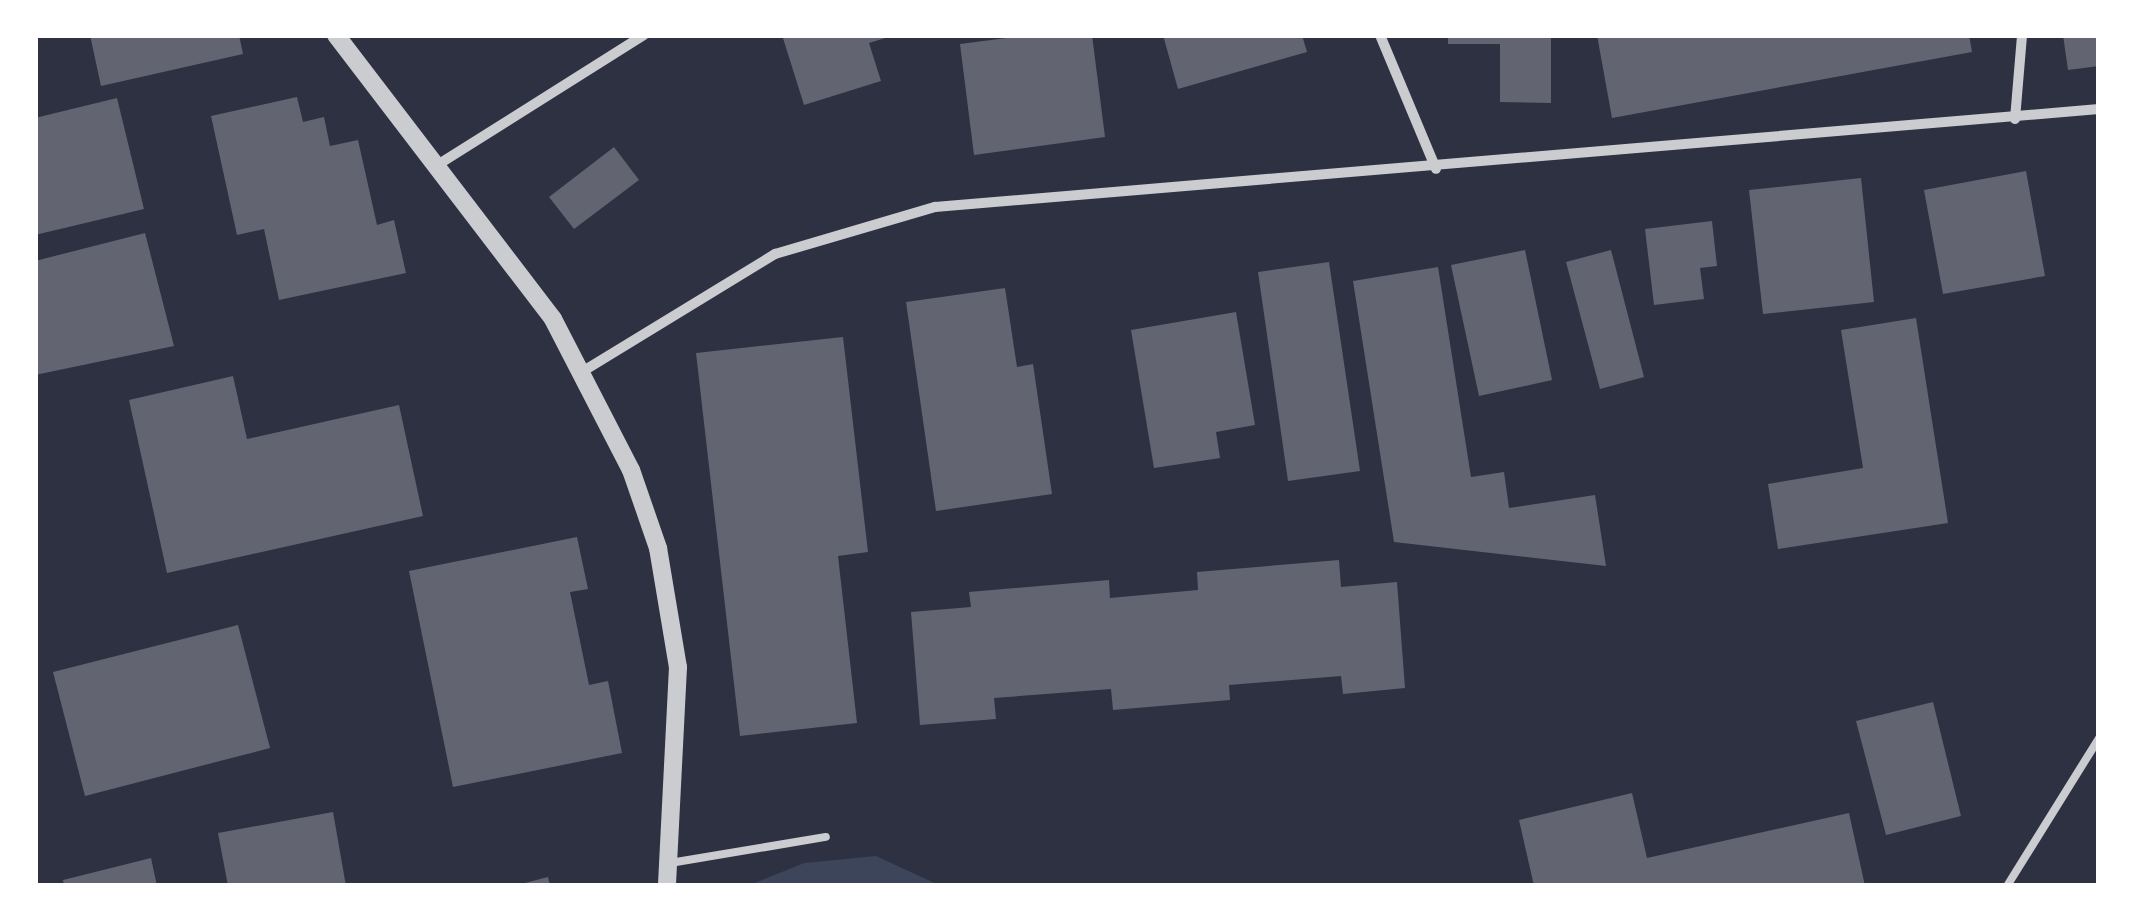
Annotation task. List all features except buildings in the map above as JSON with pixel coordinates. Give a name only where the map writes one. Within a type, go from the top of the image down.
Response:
[{"type":"street","points":[[336,35],[439,164],[585,370],[641,496],[675,634],[681,707],[666,886]]},
{"type":"street","points":[[439,164],[644,35]]},
{"type":"street","points":[[1380,35],[1436,169]]},
{"type":"street","points":[[2015,120],[2022,35]]},
{"type":"street","points":[[585,370],[775,254],[904,212],[2099,110]]},
{"type":"lane","points":[[2007,886],[2099,738]]},
{"type":"lane","points":[[670,864],[826,838]]},
{"type":"shaded area","points":[[876,856],[941,886],[747,886],[804,863]]}]
